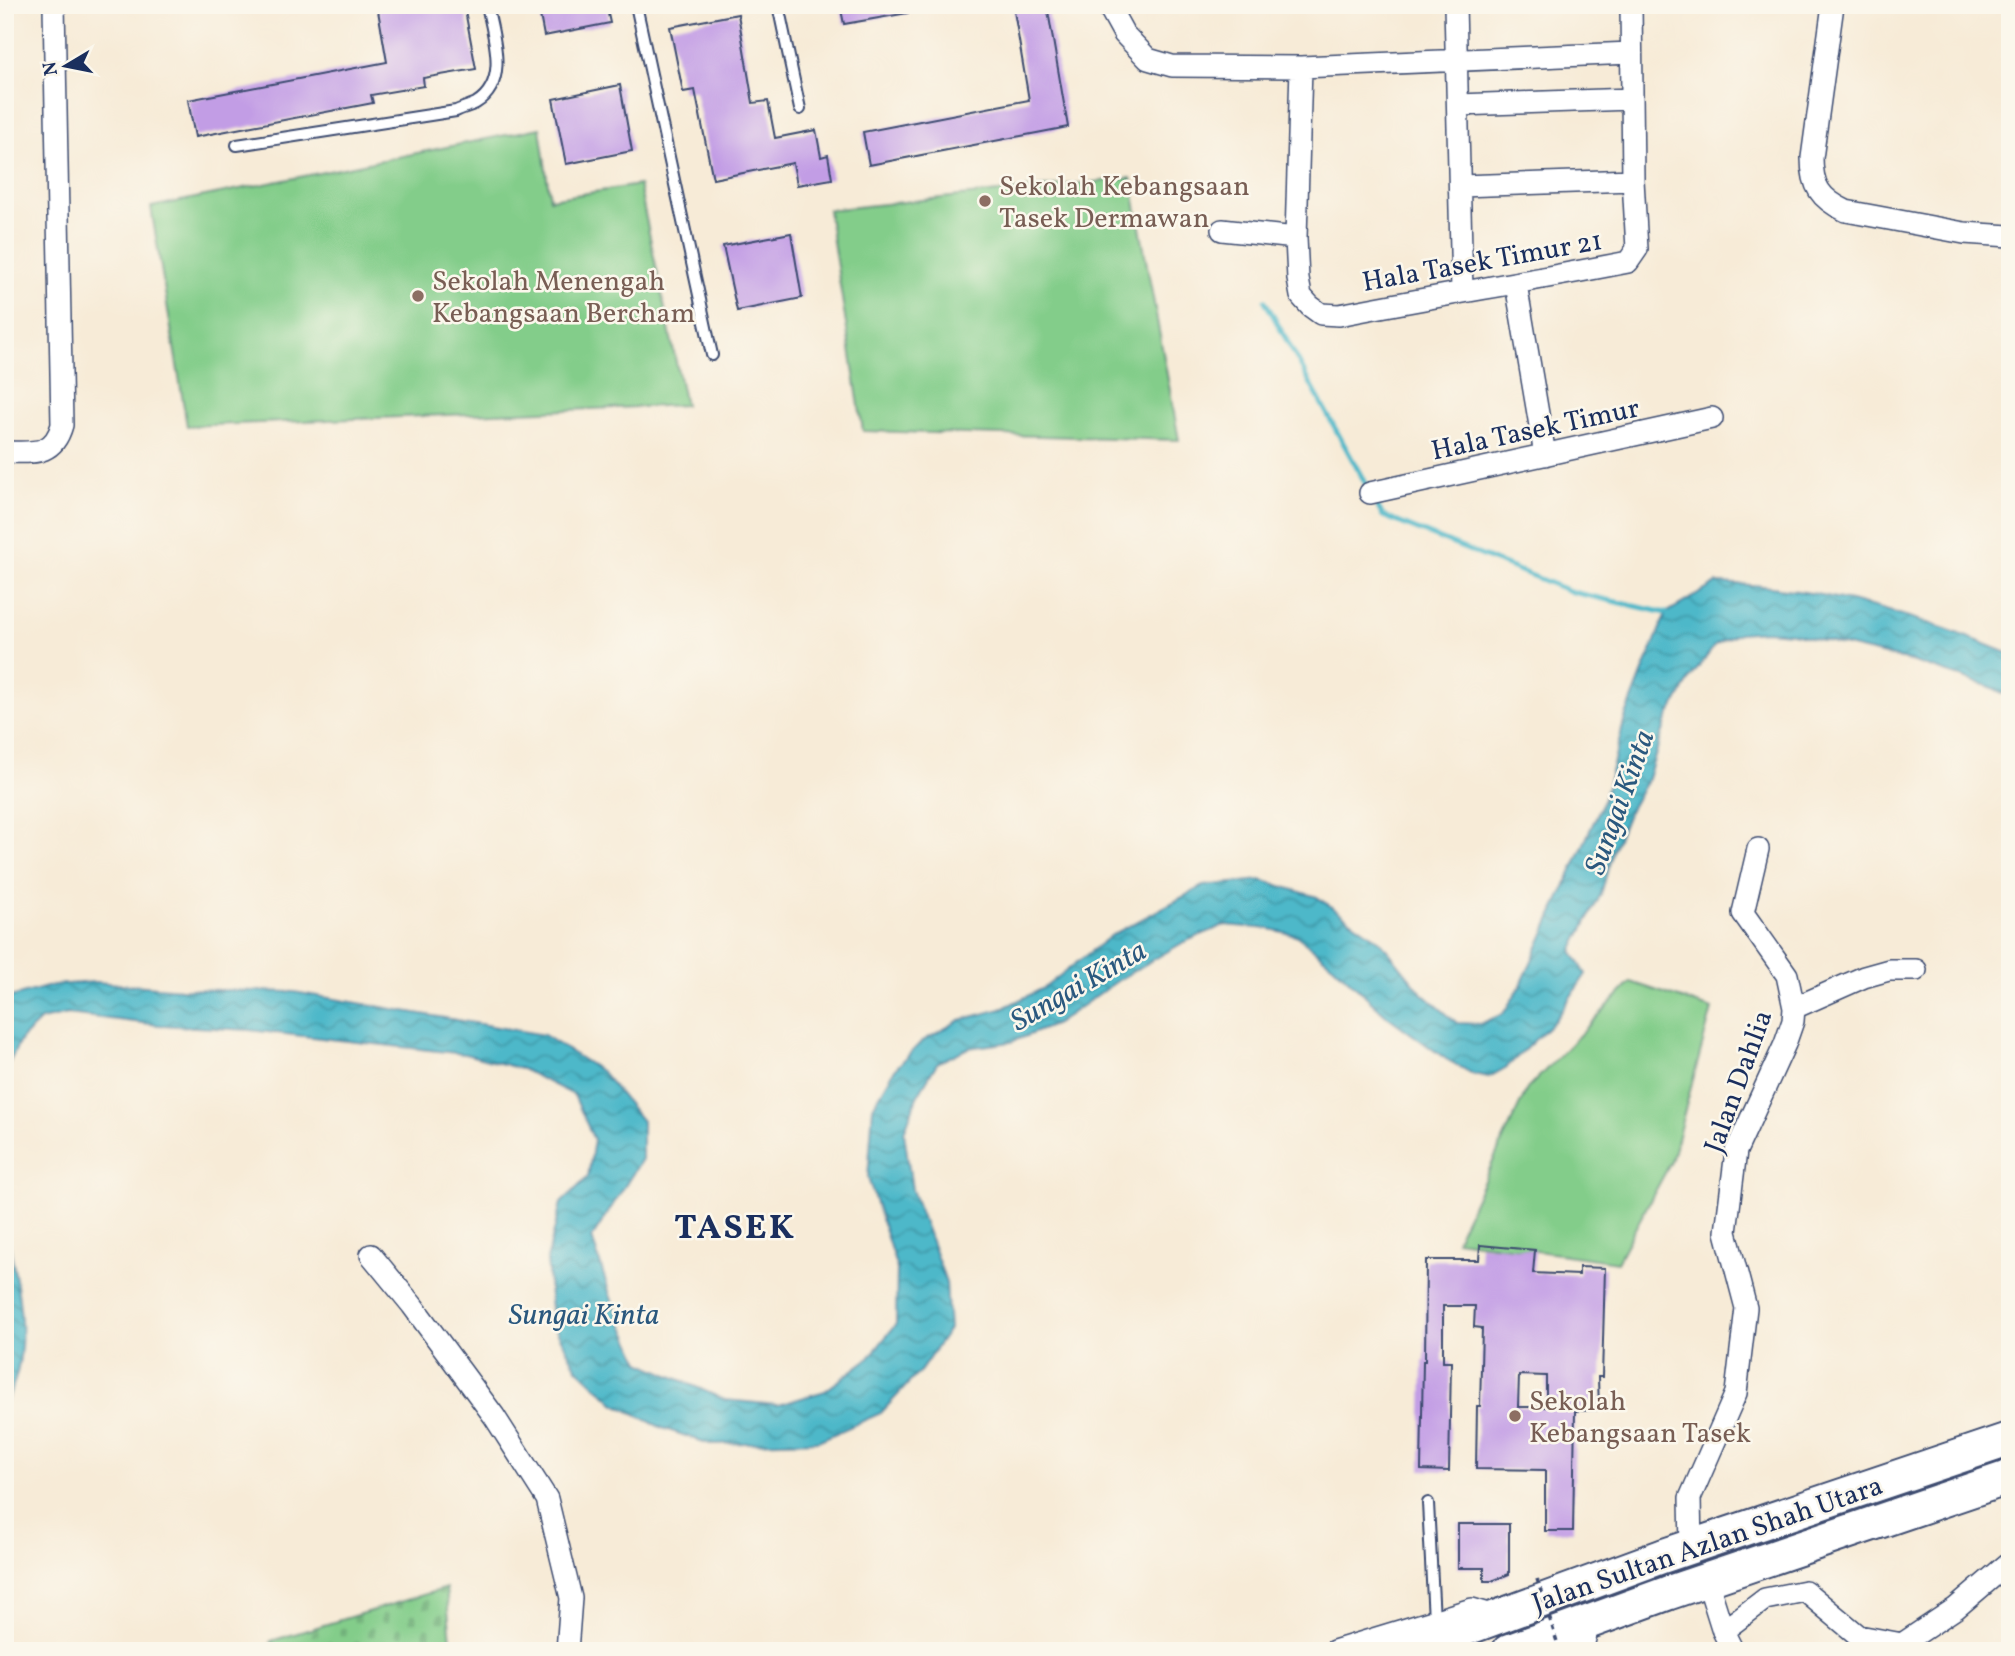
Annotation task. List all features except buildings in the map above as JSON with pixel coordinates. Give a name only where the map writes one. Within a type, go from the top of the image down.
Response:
[{"type":"main road","name":"Jalan Sultan Azlan Shah Utara","points":[[1387,1645],[1498,1616],[1691,1546],[2010,1439]]},
{"type":"main road","name":"Jalan Sultan Azlan Shah Utara","points":[[1509,1651],[1586,1636],[1707,1580],[2010,1477]]},
{"type":"street","points":[[5,452],[46,449],[56,440],[63,415],[54,5]]},
{"type":"street","points":[[1108,5],[1124,34],[1148,59],[1172,66],[1300,67],[1631,53]]},
{"type":"street","points":[[1455,5],[1462,291]]},
{"type":"street","points":[[1460,186],[1633,180],[1631,5]]},
{"type":"street","points":[[1833,5],[1812,158],[1812,177],[1820,192],[1832,205],[1846,211],[1964,233],[2010,236]]},
{"type":"street","points":[[1222,230],[1296,238],[1300,67]]},
{"type":"street","points":[[1458,105],[1632,99]]},
{"type":"street","name":"Hala Tasek Timur 21","points":[[1296,238],[1301,296],[1321,314],[1339,315],[1628,262],[1637,249],[1633,180]]},
{"type":"street","points":[[1516,284],[1545,455]]},
{"type":"street","name":"Hala Tasek Timur","points":[[1370,493],[1713,418]]},
{"type":"street","name":"Jalan Dahlia","points":[[1691,1546],[1690,1498],[1736,1393],[1746,1308],[1726,1232],[1736,1152],[1793,1021],[1793,995],[1787,975],[1742,913],[1758,849]]},
{"type":"street","points":[[1794,1008],[1864,977],[1889,970],[1916,970]]},
{"type":"street","points":[[371,1255],[495,1416],[547,1499],[570,1598],[567,1651]]},
{"type":"street","points":[[1723,1631],[1765,1599],[1805,1591],[1859,1636],[1902,1644],[1956,1608],[2010,1562]]},
{"type":"street","points":[[1707,1580],[1723,1631],[1734,1651]]},
{"type":"street","points":[[1334,1651],[1387,1645],[1434,1620],[1472,1609],[1498,1616]]},
{"type":"lane","points":[[237,145],[456,111],[477,102],[493,85],[498,60],[487,5]]},
{"type":"lane","points":[[636,5],[712,355]]},
{"type":"lane","points":[[779,5],[800,109]]},
{"type":"lane","points":[[1428,1503],[1434,1620]]},
{"type":"path","points":[[1537,1579],[1560,1651]]},
{"type":"green space","name":"Sekolah Menengah Kebangsaan Bercham","points":[[540,128],[550,199],[639,185],[685,405],[187,426],[151,207]]},
{"type":"green space","points":[[1131,178],[1179,440],[863,431],[828,210]]},
{"type":"green space","points":[[1631,982],[1712,1009],[1671,1162],[1617,1262],[1456,1240],[1527,1089]]},
{"type":"green space","points":[[446,1588],[452,1651],[273,1651],[271,1641]]},
{"type":"water","name":"Sungai Kinta","points":[[1717,583],[1755,585],[1829,596],[1903,615],[1975,640],[2010,654],[2010,697],[1991,687],[1914,662],[1792,633],[1739,633],[1716,644],[1690,679],[1667,719],[1648,778],[1629,811],[1613,851],[1601,894],[1572,951],[1586,974],[1554,1021],[1507,1067],[1489,1077],[1473,1074],[1446,1059],[1387,1016],[1334,966],[1296,935],[1270,929],[1225,925],[1184,942],[1120,979],[1056,1024],[1011,1042],[968,1048],[937,1063],[917,1097],[904,1132],[912,1190],[946,1282],[949,1329],[921,1370],[881,1413],[818,1441],[710,1444],[662,1428],[615,1404],[576,1367],[552,1322],[547,1259],[561,1203],[588,1177],[594,1140],[574,1095],[522,1069],[465,1054],[249,1030],[159,1025],[68,1014],[41,1020],[21,1039],[9,1063],[5,1094],[5,1001],[54,985],[95,982],[182,989],[294,992],[544,1035],[602,1072],[642,1121],[642,1159],[592,1238],[611,1298],[640,1362],[725,1400],[778,1405],[825,1391],[869,1358],[896,1324],[897,1269],[868,1178],[873,1107],[895,1069],[921,1042],[960,1020],[1001,1009],[1044,988],[1112,935],[1203,886],[1261,880],[1317,897],[1380,941],[1421,992],[1457,1023],[1480,1024],[1503,1014],[1521,985],[1604,799],[1625,718],[1666,613]]},
{"type":"water","points":[[5,1218],[17,1288],[21,1336],[15,1381],[5,1403]]},
{"type":"waterway","points":[[1265,301],[1368,488]]},
{"type":"waterway","points":[[1372,497],[1383,516],[1572,592],[1666,613]]},
{"type":"place","name":"Sekolah Kebangsaan Tasek Dermawan","points":[[985,201]]},
{"type":"place","name":"Sekolah Menengah Kebangsaan Bercham","points":[[418,296]]},
{"type":"place","name":"Sekolah Kebangsaan Tasek","points":[[1515,1416]]},
{"type":"district","name":"TASEK","points":[[735,1226]]}]
